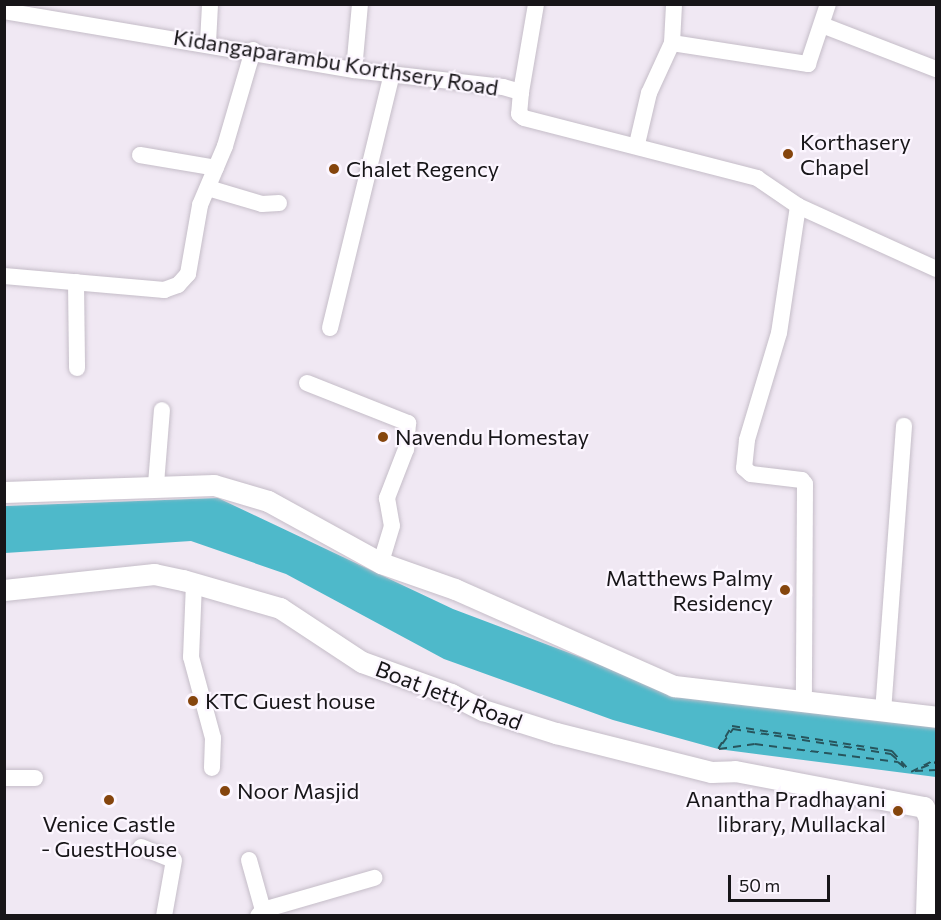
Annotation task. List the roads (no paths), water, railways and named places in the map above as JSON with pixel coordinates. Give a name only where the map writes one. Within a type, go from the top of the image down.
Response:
[{"type":"main road","points":[[4,492],[156,484],[214,485],[268,501],[381,563],[455,589],[674,686],[936,717]]},
{"type":"main road","name":"Boat Jetty Road","points":[[4,590],[154,574],[194,583],[280,608],[362,662],[451,694],[483,710],[545,730],[711,772],[735,771],[924,807],[929,819],[927,915]]},
{"type":"street","points":[[208,43],[210,4]]},
{"type":"street","points":[[354,70],[360,4]]},
{"type":"street","points":[[521,92],[536,4]]},
{"type":"street","points":[[637,144],[650,93],[672,43],[674,4]]},
{"type":"street","points":[[672,43],[808,64],[828,4]]},
{"type":"street","name":"Kidangaparambu Korthsery Road","points":[[4,11],[253,50],[354,70],[465,80],[521,92],[519,114],[524,118],[637,144],[757,178],[798,206],[936,269]]},
{"type":"street","points":[[822,25],[936,69]]},
{"type":"street","points":[[4,276],[164,290],[178,285],[188,274],[200,205],[216,168],[253,50]]},
{"type":"street","points":[[330,328],[392,73]]},
{"type":"street","points":[[140,155],[216,168]]},
{"type":"street","points":[[208,188],[262,204],[279,203]]},
{"type":"street","points":[[798,206],[779,333],[747,440],[744,468],[751,474],[802,480],[805,484],[804,703]]},
{"type":"street","points":[[76,282],[76,368]]},
{"type":"street","points":[[307,383],[408,423],[406,449],[387,498],[392,526],[381,563]]},
{"type":"street","points":[[156,484],[162,410]]},
{"type":"street","points":[[883,712],[904,426]]},
{"type":"street","points":[[194,583],[191,657],[213,738],[212,768]]},
{"type":"street","points":[[4,778],[35,778]]},
{"type":"street","points":[[141,847],[174,860],[164,915]]},
{"type":"street","points":[[249,860],[260,913],[374,878]]},
{"type":"water","points":[[218,498],[453,609],[675,693],[936,726],[936,777],[718,749],[613,720],[444,659],[286,574],[191,541],[5,553],[5,506]]},
{"type":"place","name":"Korthasery Chapel","points":[[788,154]]},
{"type":"place","name":"Chalet Regency","points":[[334,169]]},
{"type":"place","name":"Navendu Homestay","points":[[383,437]]},
{"type":"place","name":"Matthews Palmy Residency","points":[[785,590]]},
{"type":"place","name":"KTC Guest house","points":[[193,701]]},
{"type":"place","name":"Noor Masjid","points":[[225,791]]},
{"type":"place","name":"Venice Castle - GuestHouse","points":[[109,800]]},
{"type":"place","name":"Anantha Pradhayani library, Mullackal","points":[[898,811]]}]
